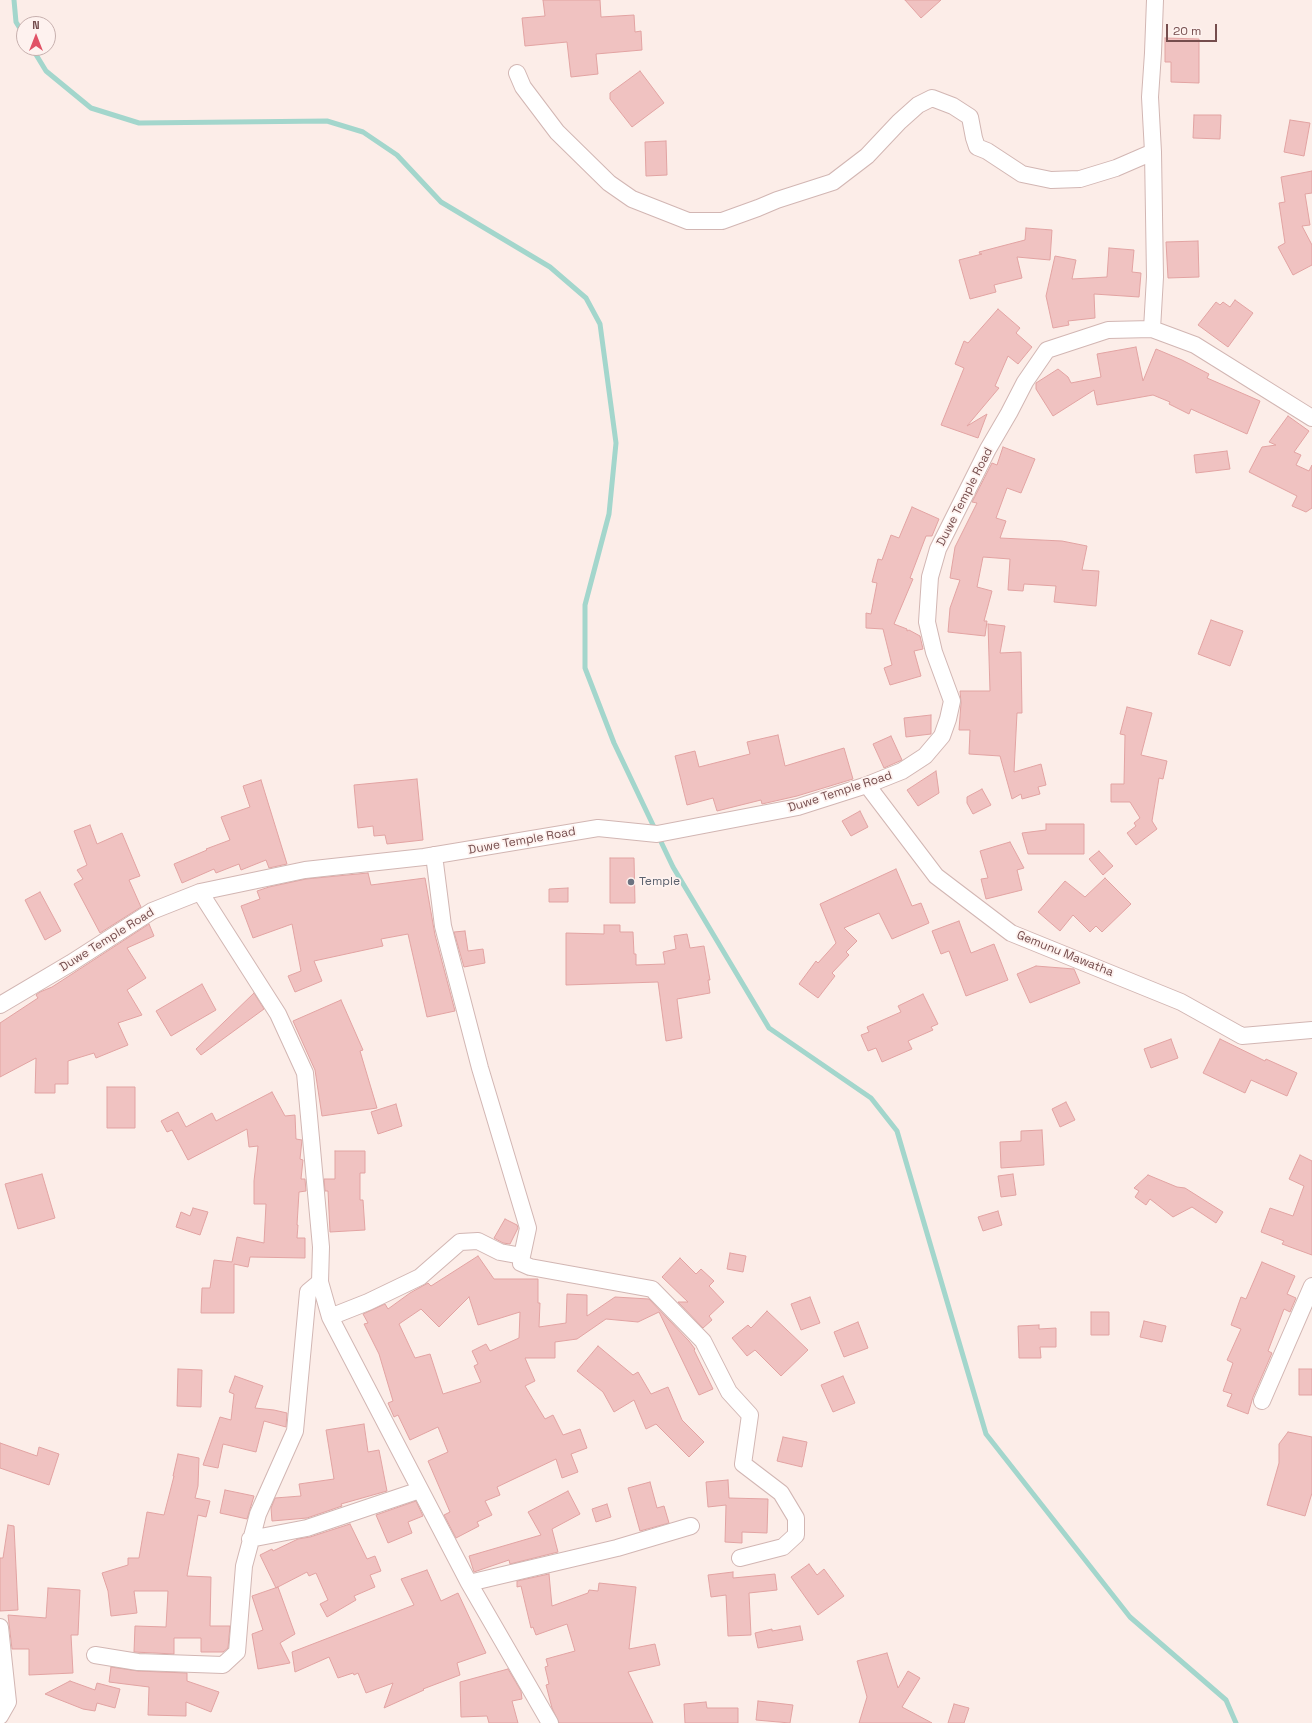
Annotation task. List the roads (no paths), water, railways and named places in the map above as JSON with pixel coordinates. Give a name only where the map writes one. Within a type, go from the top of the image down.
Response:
[{"type":"street","points":[[1152,329],[1155,277],[1154,152],[1150,97],[1154,53],[1155,0]]},
{"type":"street","points":[[517,73],[523,87],[557,132],[609,184],[632,199],[688,221],[722,221],[777,200],[833,182],[867,156],[899,122],[918,105],[932,98],[953,106],[970,117],[977,147],[987,151],[1022,174],[1051,180],[1080,179],[1116,168],[1154,152]]},
{"type":"street","name":"Duwe Temple Road","points":[[0,1005],[71,963],[152,911],[200,892],[305,870],[434,855],[598,828],[657,834],[798,807],[867,785],[902,771],[925,756],[942,736],[952,701],[934,652],[927,622],[930,577],[938,549],[969,484],[1009,414],[1025,382],[1047,350],[1108,330],[1152,329],[1196,345],[1312,418]]},
{"type":"street","name":"Gemunu Mawatha","points":[[867,785],[936,876],[1011,932],[1181,1002],[1242,1036],[1312,1030]]},
{"type":"street","points":[[434,855],[443,926],[480,1068],[528,1228],[521,1263],[530,1268],[652,1289],[703,1341],[729,1392],[750,1415],[743,1464],[781,1493],[796,1518],[796,1535],[782,1547],[740,1558]]},
{"type":"street","points":[[200,892],[278,1014],[305,1073],[321,1247],[320,1282],[330,1317],[469,1583],[550,1723]]},
{"type":"street","points":[[330,1317],[368,1302],[420,1277],[460,1242],[478,1241],[500,1252],[522,1256]]},
{"type":"street","points":[[95,1656],[138,1662],[224,1665],[237,1652],[244,1566],[258,1514],[295,1431],[308,1292],[320,1282]]},
{"type":"street","points":[[1262,1401],[1312,1286]]},
{"type":"street","points":[[250,1540],[307,1528],[420,1490]]},
{"type":"street","points":[[469,1583],[617,1548],[692,1526]]},
{"type":"street","points":[[0,1627],[8,1702],[0,1716]]},
{"type":"waterway","points":[[14,0],[16,22]]},
{"type":"waterway","points":[[37,56],[46,71],[91,108],[139,123],[327,121],[363,132],[397,155],[441,202],[550,267],[586,298],[600,324],[616,443],[609,514],[585,605],[585,668],[614,743],[673,867],[769,1028],[871,1098],[897,1131],[986,1434],[1130,1617],[1226,1700],[1236,1723]]},
{"type":"place","name":"Temple","points":[[631,882]]}]
